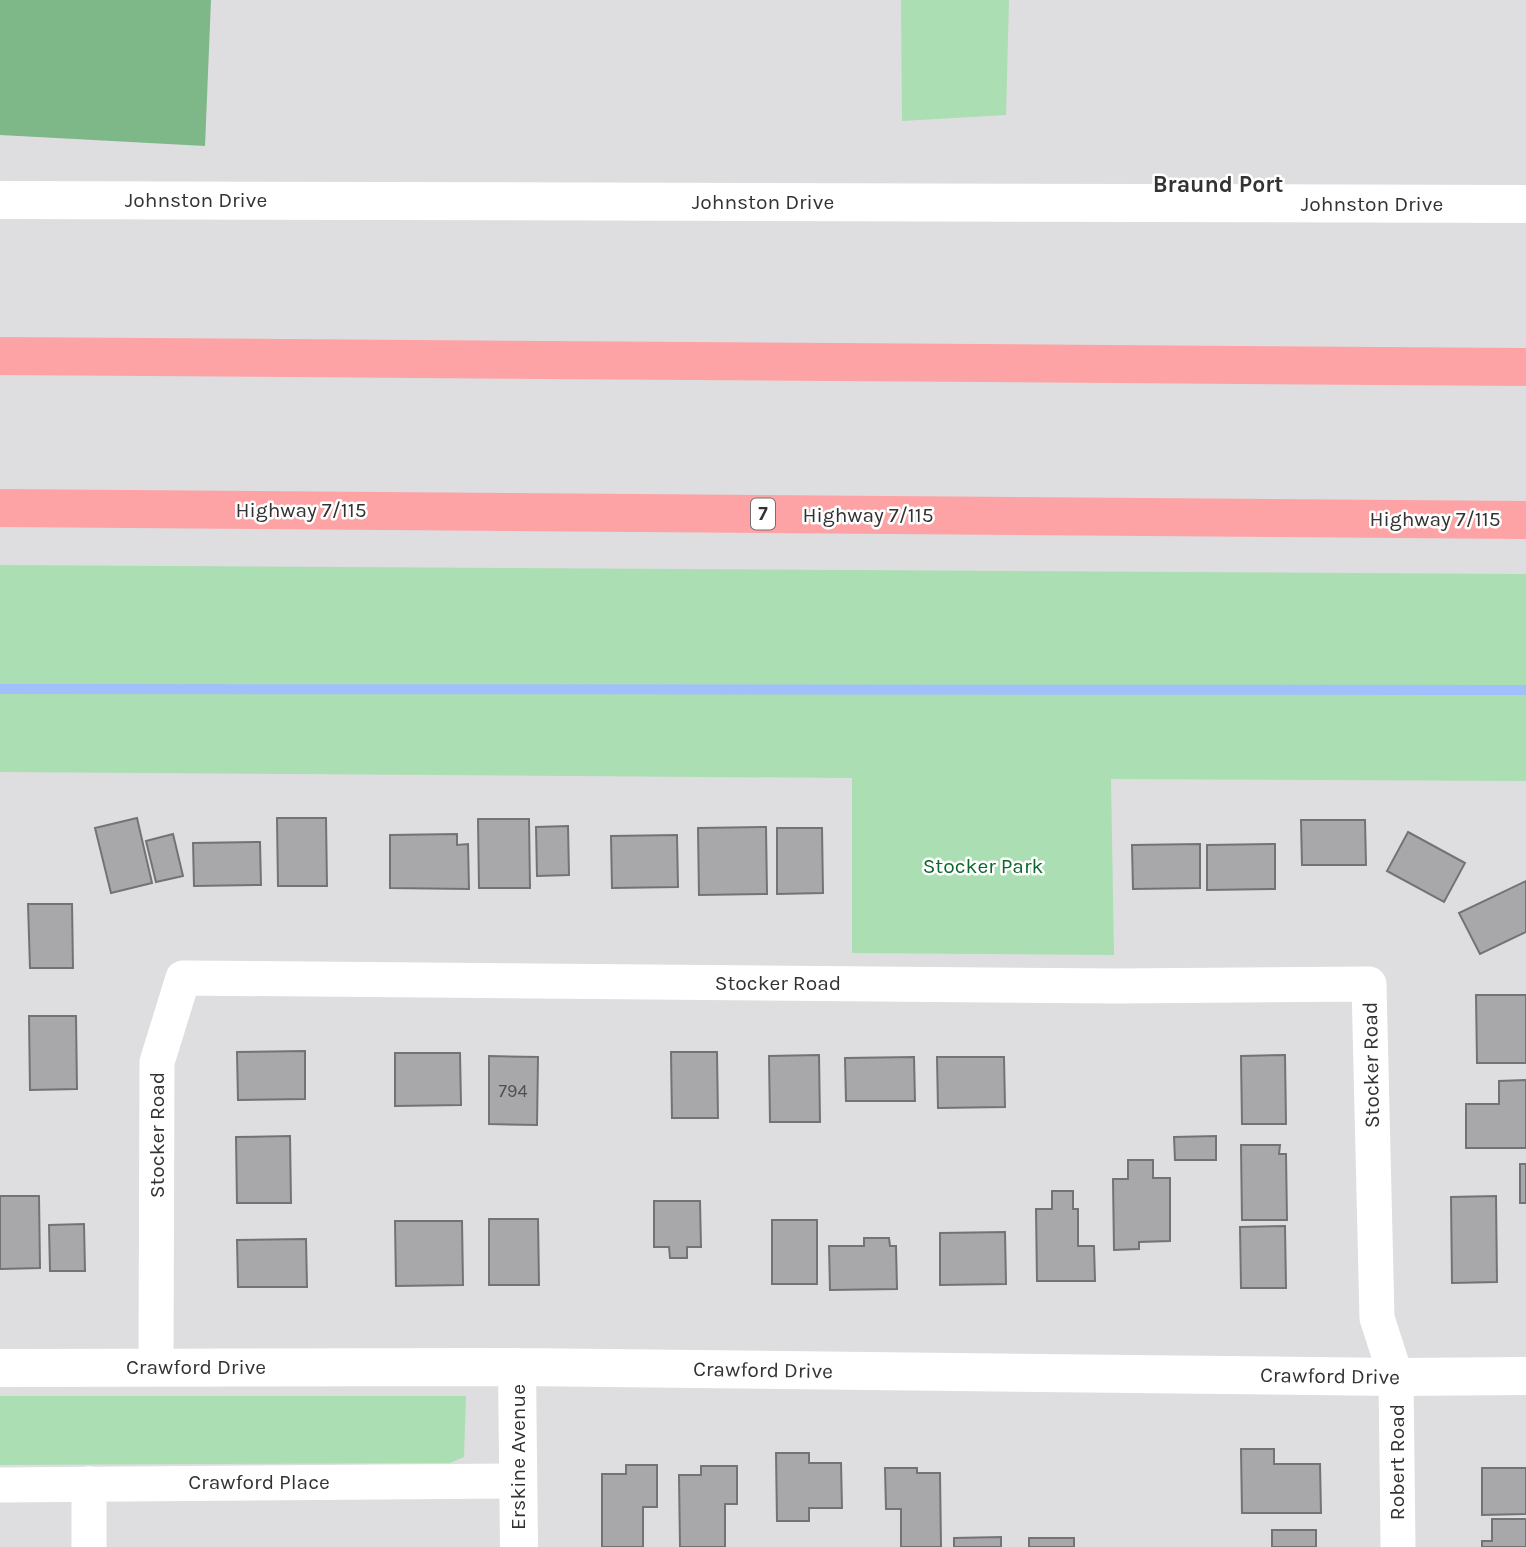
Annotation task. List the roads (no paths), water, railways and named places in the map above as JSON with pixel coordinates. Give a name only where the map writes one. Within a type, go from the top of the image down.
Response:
[{"type":"highway","points":[[0,356],[1526,367]]},
{"type":"highway","name":"Highway 7/115","points":[[0,508],[1526,520]]},
{"type":"street","name":"Johnston Drive","points":[[0,200],[1526,204]]},
{"type":"street","name":"Stocker Road","points":[[156,1367],[157,1062],[183,978],[1118,986],[1369,984],[1377,1318],[1396,1377]]},
{"type":"street","name":"Crawford Drive","points":[[0,1368],[517,1367],[1396,1377],[1526,1376]]},
{"type":"street","name":"Erskine Avenue","points":[[517,1367],[519,1547]]},
{"type":"street","name":"Robert Road","points":[[1396,1377],[1398,1547]]},
{"type":"street","name":"Crawford Place","points":[[0,1485],[518,1481]]},
{"type":"street","points":[[89,1484],[89,1547]]},
{"type":"waterway","points":[[0,689],[1526,690]]},
{"type":"district","name":"Braund Port","points":[[1218,184]]},
{"type":"park label","name":"Stocker Park","points":[[983,866]]}]
